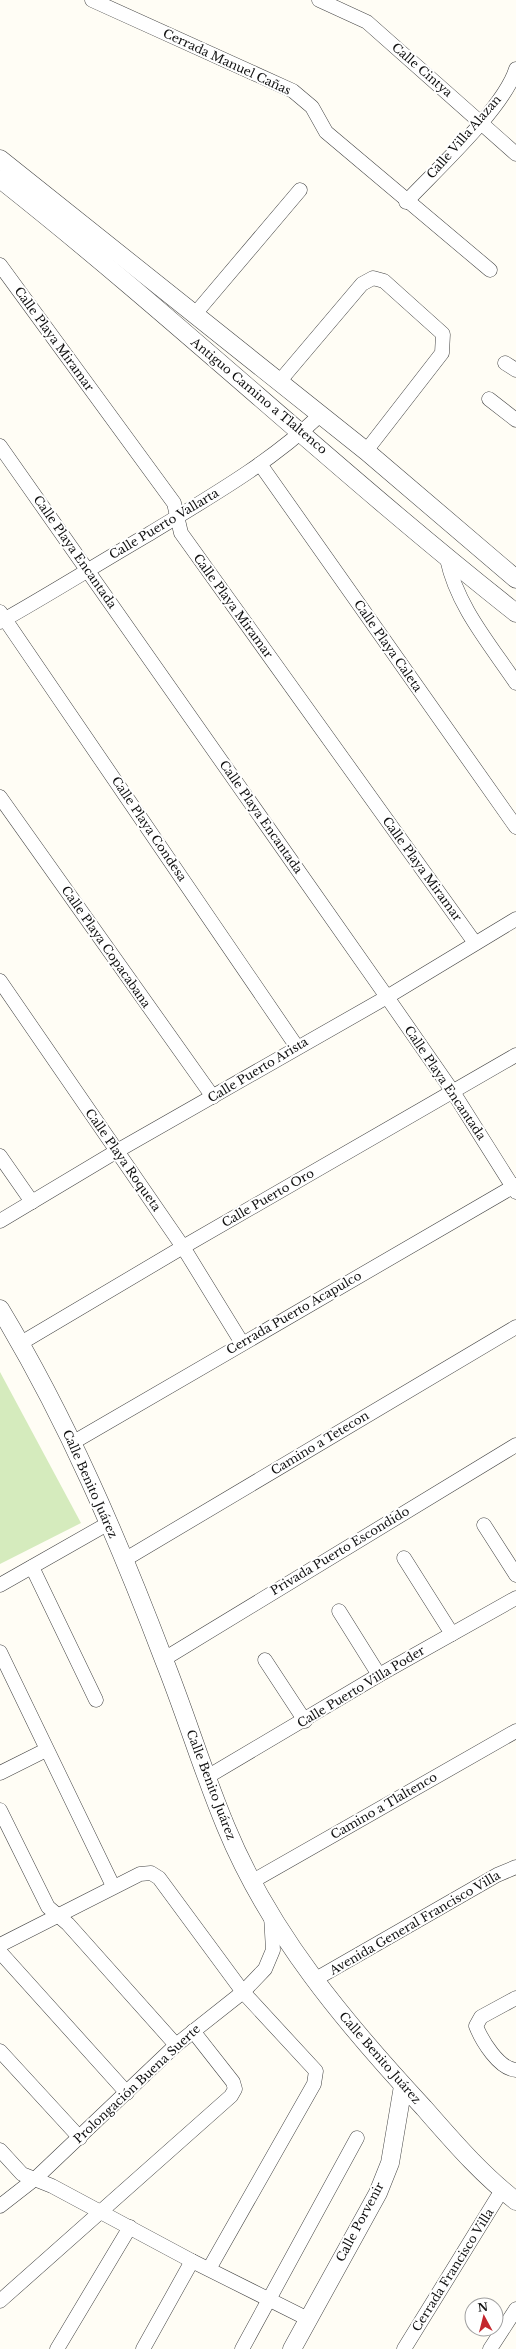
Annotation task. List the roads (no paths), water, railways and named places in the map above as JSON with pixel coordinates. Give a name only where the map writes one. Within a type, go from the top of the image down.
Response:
[{"type":"street","name":"Cerrada Manuel Cañas","points":[[92,0],[293,91],[312,107],[326,132],[406,202],[490,270]]},
{"type":"street","name":"Calle Cintya","points":[[319,0],[367,22],[516,154]]},
{"type":"street","name":"Calle Villa Alazan","points":[[406,202],[481,122],[512,82],[516,69]]},
{"type":"street","points":[[0,159],[38,199],[195,314],[366,451],[516,579]]},
{"type":"street","name":"Antiguo Camino a Tlaltenco","points":[[0,179],[38,199],[154,307],[302,432],[447,558],[516,613]]},
{"type":"street","points":[[195,314],[300,190]]},
{"type":"street","name":"Calle Playa Miramar","points":[[0,265],[174,503],[176,518],[181,533],[475,943]]},
{"type":"street","points":[[279,382],[362,284],[373,278],[384,281],[443,334],[444,343],[442,353],[366,451]]},
{"type":"street","points":[[154,307],[166,292]]},
{"type":"street","points":[[489,399],[516,420]]},
{"type":"street","name":"Calle Puerto Vallarta","points":[[2,618],[176,518],[260,464],[302,432],[320,415]]},
{"type":"street","name":"Calle Playa Encantada","points":[[0,446],[387,996],[453,1092],[515,1188]]},
{"type":"street","name":"Calle Playa Caleta","points":[[260,464],[516,827]]},
{"type":"street","points":[[447,558],[452,580],[460,600],[516,683]]},
{"type":"street","name":"Calle Playa Condesa","points":[[2,618],[297,1047]]},
{"type":"street","name":"Calle Playa Copacabana","points":[[0,797],[213,1098]]},
{"type":"street","name":"Calle Puerto Arista","points":[[0,1221],[117,1151],[213,1098],[516,919]]},
{"type":"street","name":"Calle Playa Roqueta","points":[[0,981],[183,1247],[242,1343]]},
{"type":"street","name":"Calle Puerto Oro","points":[[21,1343],[183,1247],[516,1055]]},
{"type":"street","points":[[0,1156],[32,1202]]},
{"type":"street","name":"Cerrada Puerto Acapulco","points":[[72,1443],[242,1343],[515,1188]]},
{"type":"street","name":"Calle Benito Juárez","points":[[0,1309],[21,1343],[72,1443],[109,1523],[164,1659],[226,1828],[270,1912],[314,1980],[403,2086],[470,2160],[509,2195]]},
{"type":"street","name":"Camino a Tetecon","points":[[124,1560],[515,1330]]},
{"type":"street","name":"Privada Puerto Escondido","points":[[164,1659],[516,1445]]},
{"type":"street","points":[[0,1585],[109,1523]]},
{"type":"street","points":[[484,1525],[516,1575]]},
{"type":"street","points":[[404,1558],[452,1634]]},
{"type":"street","points":[[32,1567],[96,1700]]},
{"type":"street","name":"Calle Puerto Villa Poder","points":[[208,1777],[305,1721],[379,1675],[516,1598]]},
{"type":"street","points":[[339,1611],[379,1675]]},
{"type":"street","points":[[0,1652],[113,1886]]},
{"type":"street","points":[[265,1660],[305,1721]]},
{"type":"street","name":"Camino a Tlaltenco","points":[[253,1881],[516,1731]]},
{"type":"street","points":[[0,1773],[46,1750]]},
{"type":"street","points":[[0,1810],[48,1907],[59,1915],[176,2045]]},
{"type":"street","name":"Avenida General Francisco Villa","points":[[314,1980],[497,1875],[516,1867]]},
{"type":"street","points":[[0,1945],[113,1886],[140,1874],[151,1873],[159,1878],[243,1992],[316,2071],[314,2084],[209,2269]]},
{"type":"street","name":"Prolongación Buena Suerte","points":[[0,2206],[36,2178],[80,2138],[176,2045],[243,1992],[265,1969],[273,1950],[270,1912]]},
{"type":"street","points":[[0,1952],[127,2093]]},
{"type":"street","points":[[516,1998],[481,2016],[476,2026],[502,2065],[509,2070],[516,2070]]},
{"type":"street","points":[[0,2301],[99,2211],[231,2096],[235,2089],[234,2082],[193,2031]]},
{"type":"street","points":[[0,2051],[80,2138]]},
{"type":"street","name":"Calle Porvenir","points":[[292,2349],[378,2193],[390,2163],[403,2086]]},
{"type":"street","points":[[242,2349],[357,2138]]},
{"type":"street","points":[[0,2150],[22,2174],[36,2178],[192,2261],[308,2319]]},
{"type":"street","name":"Cerrada Francisco Villa","points":[[404,2349],[509,2195]]},
{"type":"street","points":[[57,2349],[130,2227]]},
{"type":"street","points":[[143,2349],[192,2261]]},
{"type":"street","points":[[490,2349],[516,2309]]}]
